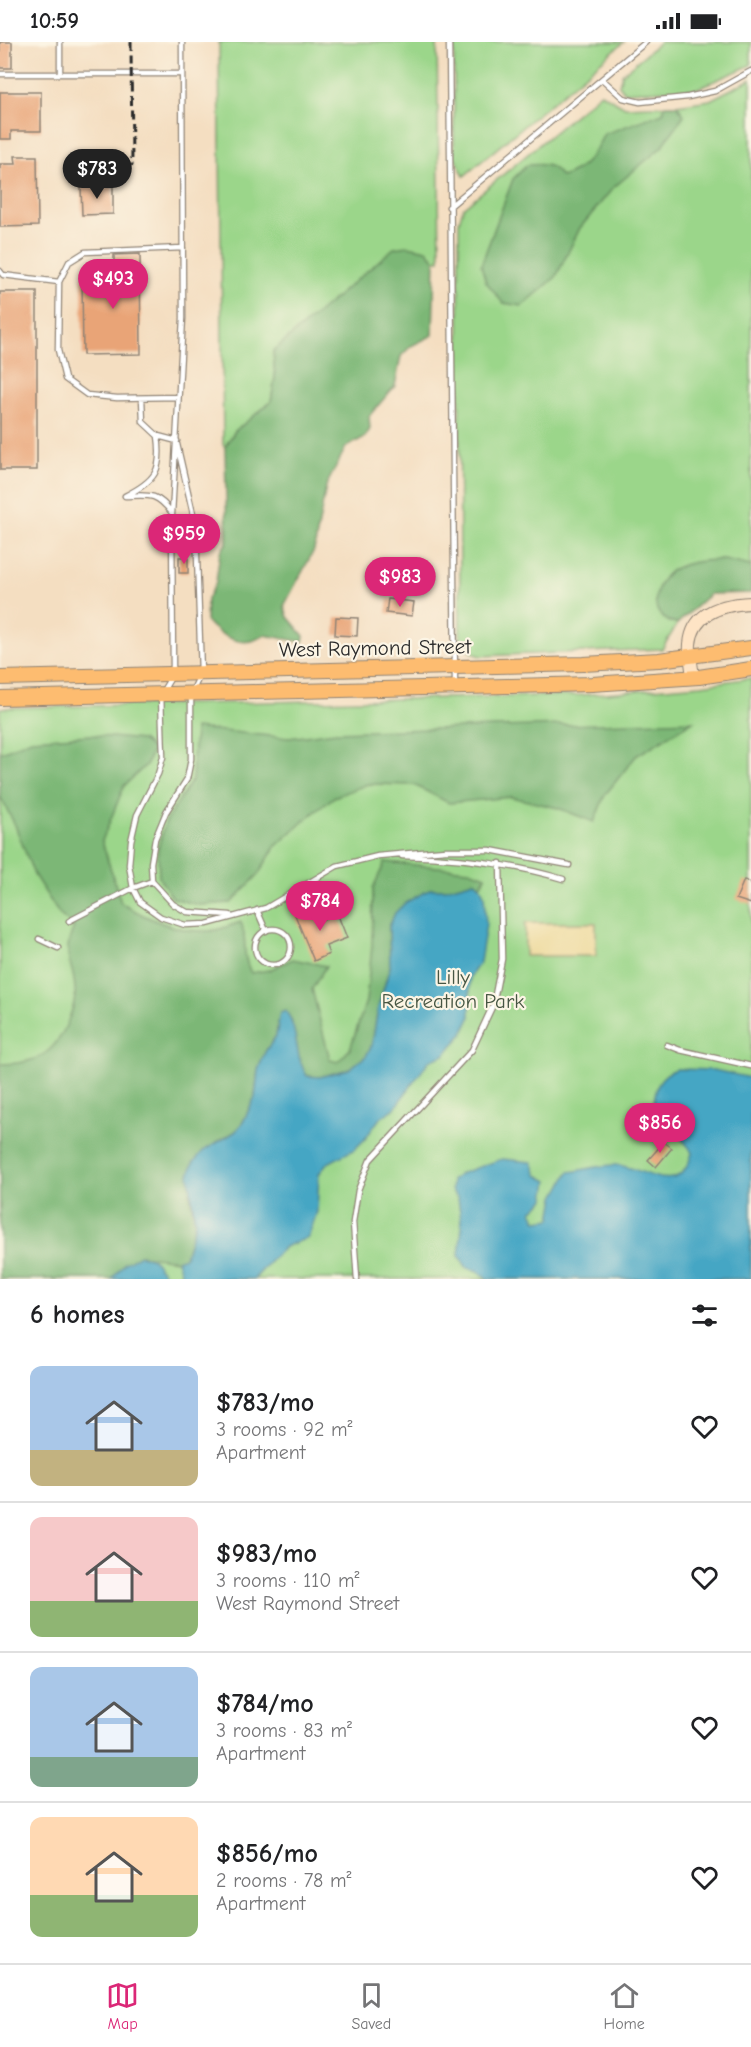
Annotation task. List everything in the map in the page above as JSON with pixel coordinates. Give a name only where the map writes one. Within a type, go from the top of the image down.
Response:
[{"type":"main road","name":"West Raymond Street","points":[[0,678],[603,663],[691,657],[751,648]]},
{"type":"main road","name":"West Raymond Street","points":[[0,698],[592,684],[693,677],[751,669]]},
{"type":"street","points":[[693,677],[690,643],[693,634],[709,613],[727,604],[751,603]]},
{"type":"lane","points":[[60,42],[60,74]]},
{"type":"lane","points":[[182,42],[183,318],[172,514],[173,674],[161,694],[163,757],[158,774],[137,815],[131,842],[129,865],[133,888],[140,902],[161,917],[185,925],[207,924],[266,908],[337,866],[378,856],[445,850],[490,850],[569,866]]},
{"type":"lane","points":[[449,42],[455,688]]},
{"type":"lane","points":[[449,207],[646,42]]},
{"type":"lane","points":[[602,79],[623,98],[640,102],[688,97],[715,91],[751,71]]},
{"type":"lane","points":[[0,74],[182,74]]},
{"type":"lane","points":[[178,397],[87,395],[65,379],[58,350],[59,282],[69,262],[85,252],[183,248]]},
{"type":"lane","points":[[0,271],[3,275],[59,282]]},
{"type":"lane","points":[[142,398],[143,422],[158,436],[177,441]]},
{"type":"lane","points":[[158,436],[160,453],[157,472],[146,485],[125,496],[150,495],[162,501],[172,514]]},
{"type":"lane","points":[[177,441],[196,536],[201,673],[191,694],[191,759],[187,779],[166,812],[155,839],[151,863],[152,881],[173,904],[187,912],[236,915]]},
{"type":"lane","points":[[172,536],[196,536]]},
{"type":"lane","points":[[378,856],[473,859],[500,863],[563,879]]},
{"type":"lane","points":[[357,1279],[353,1222],[358,1190],[370,1160],[472,1050],[493,1005],[502,959],[500,863]]},
{"type":"lane","points":[[69,921],[133,888],[152,881]]},
{"type":"lane","points":[[256,910],[266,931]]},
{"type":"lane","points":[[278,930],[288,936],[291,948],[284,962],[272,965],[259,957],[257,939],[266,931],[278,930]]},
{"type":"lane","points":[[39,939],[58,948]]},
{"type":"lane","points":[[668,1045],[680,1050],[751,1066]]},
{"type":"green space","points":[[219,42],[437,42],[440,260],[435,260],[427,250],[273,351],[275,377],[271,402],[235,431],[225,447],[223,445]]},
{"type":"green space","points":[[454,42],[624,42],[464,176],[454,156]]},
{"type":"green space","points":[[660,42],[751,42],[751,65],[696,89],[624,92],[619,85],[622,74]]},
{"type":"green space","points":[[751,79],[751,566],[746,566],[669,622],[678,623],[662,649],[480,656],[472,653],[460,636],[459,222],[463,208],[601,93],[625,107],[677,105],[710,100]]},
{"type":"green space","points":[[665,105],[677,105],[684,115],[662,147],[613,188],[580,228],[556,277],[522,306],[503,303],[486,282],[481,265],[513,179],[527,165],[547,165],[561,177],[576,171],[587,161],[604,134],[663,113]]},
{"type":"green space","points":[[408,246],[427,250],[435,260],[433,335],[411,346],[401,356],[395,386],[369,416],[370,429],[365,437],[346,447],[326,486],[314,550],[284,606],[288,617],[304,636],[303,642],[264,635],[249,641],[233,640],[206,621],[207,599],[216,582],[220,552],[227,542],[225,447],[235,431],[271,402],[275,377],[273,351],[394,248]]},
{"type":"green space","points":[[724,560],[751,566],[751,593],[710,594],[678,623],[660,615],[656,599],[661,582],[667,574],[686,564]]},
{"type":"green space","name":"Lilly Recreation Park","points":[[751,678],[751,1279],[0,1279],[0,708],[581,695],[701,685]]},
{"type":"green space","points":[[693,721],[636,756],[605,795],[594,822],[558,808],[511,797],[449,803],[414,785],[368,784],[334,797],[306,819],[275,847],[258,875],[231,903],[199,905],[173,898],[159,878],[158,848],[166,821],[192,780],[195,728],[289,738],[336,732]]},
{"type":"green space","points":[[91,735],[142,740],[153,750],[146,765],[124,786],[102,841],[121,903],[152,919],[186,930],[221,929],[241,922],[246,959],[251,973],[269,970],[293,959],[326,966],[312,989],[330,1060],[338,1062],[350,1049],[366,1001],[372,946],[373,888],[385,862],[469,870],[486,876],[480,886],[474,881],[446,889],[430,889],[389,927],[390,967],[378,1008],[372,1045],[366,1056],[349,1069],[320,1077],[307,1076],[299,1063],[291,1019],[280,1013],[276,1036],[265,1052],[258,1070],[255,1097],[243,1122],[235,1132],[218,1141],[190,1194],[195,1224],[185,1258],[177,1260],[140,1255],[112,1279],[0,1279],[0,1064],[13,1064],[34,1059],[50,1049],[57,1042],[68,1021],[75,993],[68,953],[74,927],[59,914],[34,875],[15,825],[0,796],[0,753],[31,739]]},
{"type":"sand","points":[[525,923],[596,923],[596,956],[525,956]]},
{"type":"water","points":[[474,881],[480,886],[484,895],[486,924],[480,962],[470,977],[470,1018],[462,1035],[444,1055],[429,1061],[394,1109],[380,1118],[355,1149],[326,1164],[319,1174],[317,1212],[308,1238],[285,1247],[254,1279],[183,1279],[177,1260],[185,1257],[195,1224],[189,1175],[193,1163],[203,1151],[235,1132],[243,1122],[255,1097],[258,1070],[265,1052],[276,1036],[280,1013],[286,1011],[290,1018],[300,1060],[307,1076],[320,1077],[349,1069],[366,1056],[372,1045],[378,1008],[390,967],[389,927],[395,913],[405,903],[430,889],[446,889]]},
{"type":"water","points":[[677,1069],[714,1070],[751,1078],[751,1279],[488,1279],[478,1271],[467,1268],[459,1256],[462,1227],[458,1198],[451,1190],[452,1180],[462,1173],[502,1159],[532,1162],[537,1175],[548,1181],[545,1199],[532,1211],[537,1221],[551,1219],[555,1197],[569,1172],[615,1165],[669,1179],[678,1176],[686,1168],[692,1153],[684,1142],[661,1123],[653,1109],[656,1090],[661,1079]]},
{"type":"water","points":[[140,1255],[153,1259],[168,1279],[112,1279],[125,1263]]},
{"type":"building","points":[[0,42],[12,42],[12,68],[0,68]]},
{"type":"building","points":[[0,92],[41,92],[41,131],[11,131],[11,139],[0,139]]},
{"type":"building","points":[[15,156],[37,156],[38,226],[0,227],[0,164],[16,164]]},
{"type":"building","points":[[113,186],[113,214],[82,215],[81,187]]},
{"type":"building","points":[[140,254],[141,354],[83,355],[82,278],[114,278],[114,255]]},
{"type":"building","points":[[0,292],[37,292],[37,470],[0,470]]},
{"type":"building","points":[[179,557],[188,557],[188,573],[179,573]]},
{"type":"building","points":[[388,599],[414,602],[412,616],[386,613]]},
{"type":"building","points":[[336,617],[358,618],[357,636],[335,635]]},
{"type":"building","points":[[744,880],[751,883],[751,904],[736,899]]},
{"type":"building","points":[[315,906],[321,920],[337,913],[347,938],[326,946],[329,954],[314,961],[295,915]]},
{"type":"building","points":[[664,1142],[672,1148],[656,1167],[648,1160]]},
{"type":"railway","points":[[131,42],[132,166]]}]
